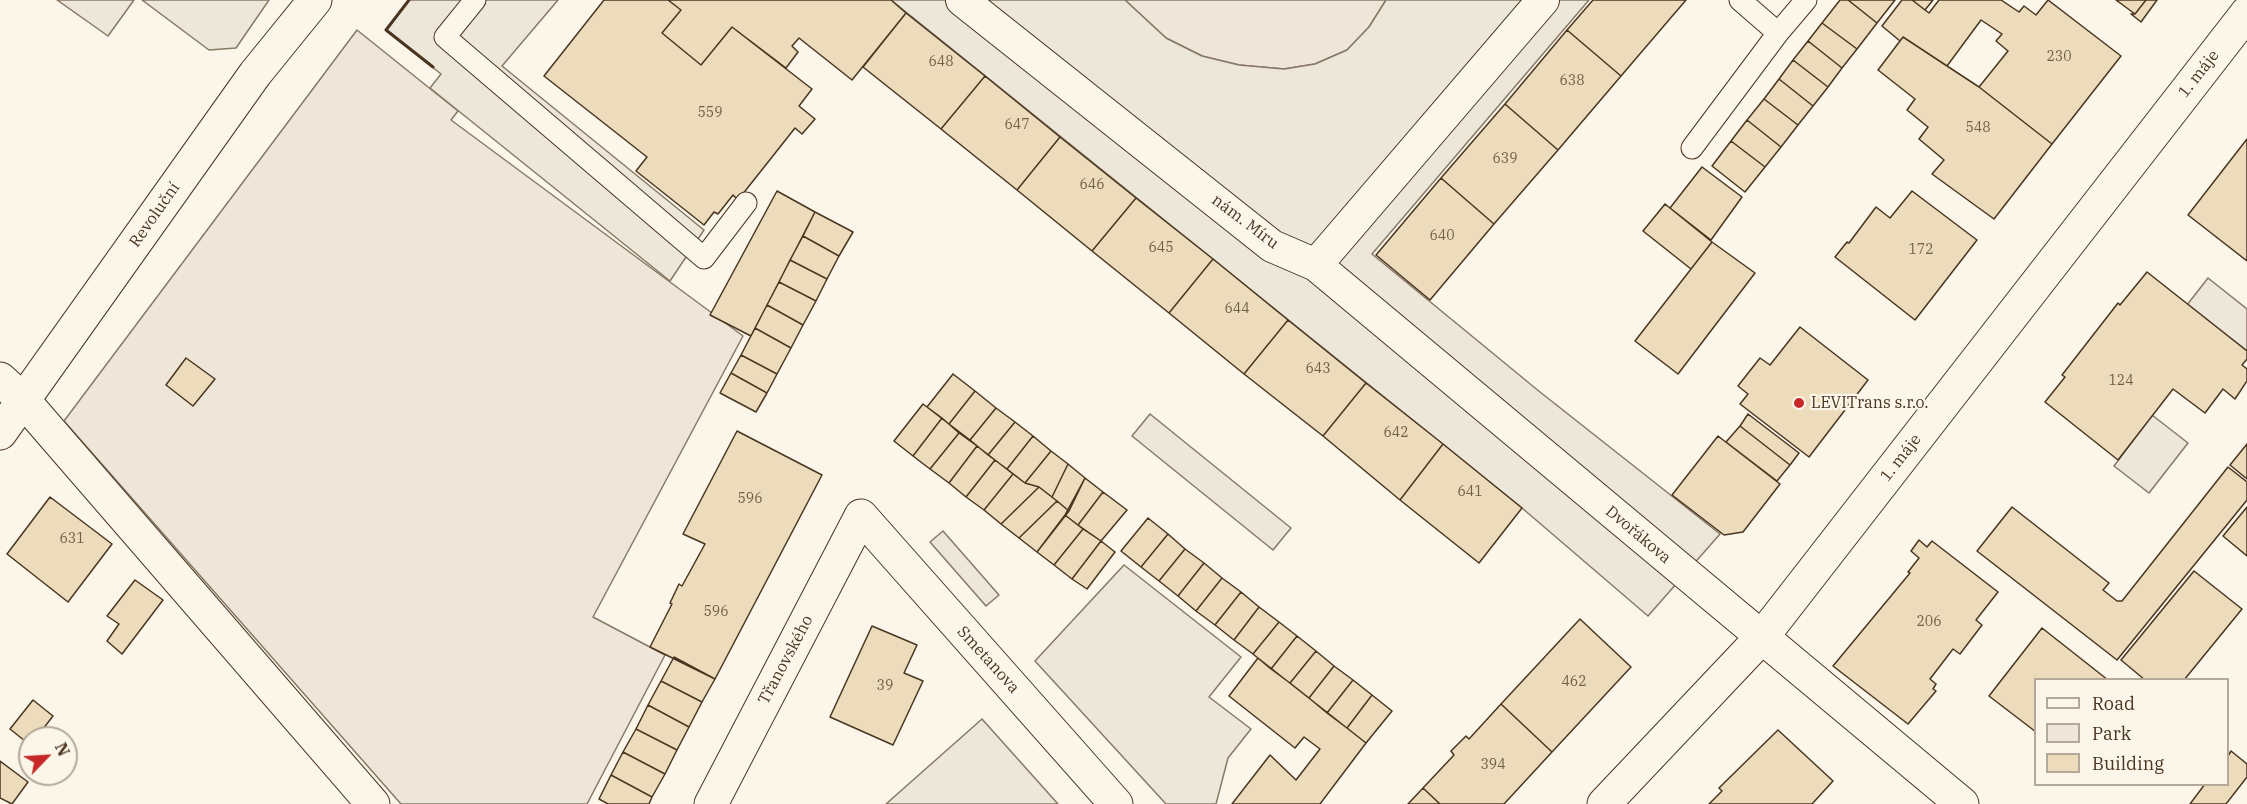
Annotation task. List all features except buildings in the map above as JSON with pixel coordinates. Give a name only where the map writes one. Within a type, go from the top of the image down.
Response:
[{"type":"street","name":"Revoluční","points":[[0,433],[255,74],[315,0]]},
{"type":"street","name":"nám. Míru","points":[[962,0],[1272,246],[1316,265]]},
{"type":"street","points":[[1316,265],[1543,0]]},
{"type":"street","name":"1. máje","points":[[1604,804],[1762,637],[2247,13]]},
{"type":"street","name":"Dvořákova","points":[[1316,265],[1962,804]]},
{"type":"street","points":[[0,379],[24,401],[373,804]]},
{"type":"street","name":"Třanovského","points":[[711,804],[861,516]]},
{"type":"street","name":"Smetanova","points":[[861,516],[1116,804]]},
{"type":"lane","points":[[475,0],[445,37],[704,258],[746,203]]},
{"type":"lane","points":[[1740,0],[1778,33]]},
{"type":"lane","points":[[1692,148],[1778,33],[1806,0]]},
{"type":"green space","points":[[1125,0],[1386,0],[1369,27],[1347,50],[1315,64],[1284,69],[1239,65],[1202,56],[1166,38]]},
{"type":"green space","points":[[357,30],[458,111],[451,120],[743,336],[593,617],[665,655],[587,804],[401,804],[64,421]]},
{"type":"shaded area","points":[[57,0],[134,0],[108,36]]},
{"type":"shaded area","points":[[142,0],[269,0],[236,48],[209,50]]},
{"type":"shaded area","points":[[409,0],[558,0],[502,66],[704,230],[670,281],[430,88],[441,74],[386,30]]},
{"type":"shaded area","points":[[891,0],[1125,0],[1166,38],[1202,56],[1239,65],[1284,69],[1315,64],[1347,50],[1369,27],[1386,0],[1589,0],[1372,254],[1540,392],[1720,534],[1648,616],[1522,508]]},
{"type":"shaded area","points":[[2208,278],[2247,309],[2247,351],[2187,305]]},
{"type":"shaded area","points":[[1150,414],[1291,528],[1273,550],[1132,436]]},
{"type":"shaded area","points":[[2152,415],[2188,443],[2149,493],[2114,466]]},
{"type":"shaded area","points":[[943,531],[999,595],[986,606],[930,542]]},
{"type":"shaded area","points":[[1124,565],[1241,657],[1209,697],[1251,729],[1228,758],[1216,804],[1166,804],[1035,661]]},
{"type":"shaded area","points":[[982,719],[1058,804],[886,804]]},
{"type":"wall","points":[[409,0],[386,30],[433,67]]},
{"type":"place","name":"LEVITrans s.r.o.","points":[[1799,403]]}]
